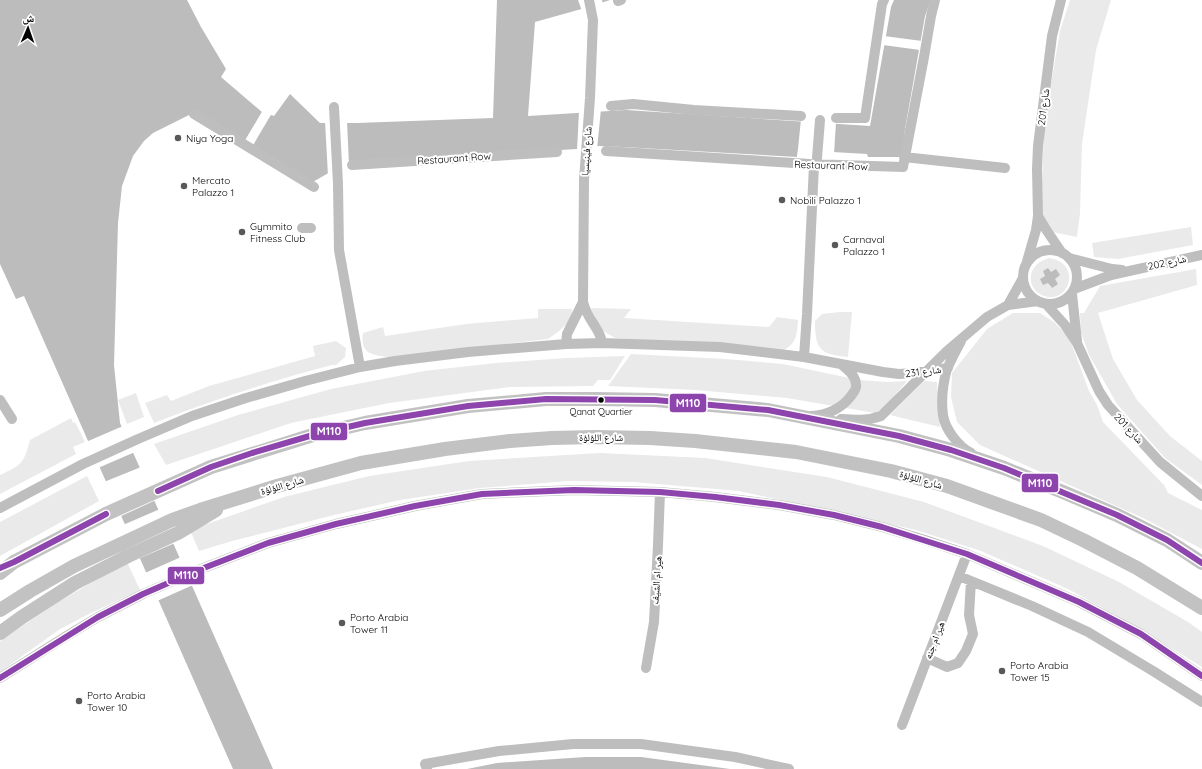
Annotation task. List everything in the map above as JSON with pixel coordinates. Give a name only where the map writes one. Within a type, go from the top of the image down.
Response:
[{"type":"main road","points":[[0,568],[106,514],[211,467],[314,435],[373,422],[468,406],[546,399],[655,400],[768,410],[899,436],[951,450],[1004,468],[1117,515],[1168,540],[1202,563]]},
{"type":"main road","name":"شارع اللؤلؤة","points":[[0,610],[74,566],[172,520],[284,484],[361,463],[451,448],[510,440],[611,437],[658,438],[796,452],[891,471],[947,486],[1041,520],[1083,540],[1137,568],[1202,608]]},
{"type":"main road","points":[[0,633],[75,583],[128,556],[178,534],[235,499]]},
{"type":"main road","points":[[0,572],[14,562]]},
{"type":"street","name":"شارع فينيسيا","points":[[589,0],[593,20],[590,98],[584,180],[583,302],[588,315],[602,337],[602,343]]},
{"type":"street","points":[[836,118],[865,118],[882,4],[884,0]]},
{"type":"street","points":[[935,0],[904,157],[1005,168]]},
{"type":"street","name":"شارع 201","points":[[1026,264],[1036,230],[1038,216],[1038,146],[1052,36],[1062,0]]},
{"type":"street","points":[[611,106],[633,104],[694,110],[801,116]]},
{"type":"street","points":[[334,107],[338,184],[339,250],[360,367]]},
{"type":"street","points":[[194,114],[314,187]]},
{"type":"street","points":[[804,357],[808,314],[815,165],[820,120]]},
{"type":"street","name":"Restaurant Row","points":[[606,151],[815,165],[903,167],[904,157]]},
{"type":"street","name":"Restaurant Row","points":[[352,165],[557,152]]},
{"type":"street","points":[[1023,278],[1027,292],[1032,297],[1042,302],[1052,304],[1063,301],[1073,291],[1077,281],[1077,273],[1074,265],[1047,231],[1038,216]]},
{"type":"street","points":[[1008,305],[1023,278],[1026,264],[1031,258],[1046,250],[1054,250],[1066,255]]},
{"type":"street","name":"شارع 202","points":[[1073,291],[1111,275],[1202,254]]},
{"type":"street","name":"شارع 202","points":[[1066,255],[1112,268],[1132,270]]},
{"type":"street","name":"شارع 201","points":[[1073,291],[1077,342]]},
{"type":"street","name":"شارع فينيسيا","points":[[566,344],[567,334],[583,302]]},
{"type":"street","points":[[801,416],[854,420],[873,419],[881,416],[963,336],[987,317],[1008,305],[1042,302]]},
{"type":"street","name":"شارع 201","points":[[1042,302],[1065,325],[1077,342],[1099,391],[1108,405],[1160,462],[1202,496]]},
{"type":"street","points":[[963,336],[948,368],[943,390],[943,416],[954,439],[966,450],[1004,468]]},
{"type":"street","name":"شارع 231","points":[[0,508],[84,464],[192,416],[246,398],[360,367],[441,355],[566,344],[602,343],[720,347],[804,357],[899,374],[948,368]]},
{"type":"street","points":[[801,416],[820,415],[830,412],[838,408],[856,389],[856,384],[851,372],[840,363]]},
{"type":"street","points":[[0,400],[12,419]]},
{"type":"street","points":[[0,678],[98,617],[143,594],[196,571],[268,543],[336,524],[415,506],[482,494],[574,490],[660,492],[716,497],[779,505],[882,527],[967,554],[1079,602],[1141,634],[1202,676]]},
{"type":"street","name":"هير ام الشيف","points":[[646,668],[654,622],[660,492]]},
{"type":"street","name":"هير ام جنه","points":[[902,725],[967,554]]},
{"type":"street","points":[[959,576],[1032,606],[1088,632],[1202,702]]},
{"type":"street","points":[[927,658],[947,667],[958,663],[966,652],[973,634],[969,615],[971,581]]},
{"type":"street","points":[[426,769],[425,764],[499,751],[573,744],[641,744],[727,756],[789,769]]},
{"type":"shaded area","points":[[0,0],[187,0],[226,69],[221,77],[262,112],[274,116],[290,94],[320,123],[357,123],[493,118],[497,0],[610,0],[535,22],[528,116],[626,110],[870,126],[891,7],[894,0],[931,0],[925,16],[905,129],[902,157],[868,157],[867,154],[798,150],[797,157],[598,146],[577,149],[346,163],[311,183],[192,110],[189,115],[153,133],[144,141],[133,156],[122,186],[118,223],[114,365],[120,423],[273,769],[233,769],[24,296],[16,299],[0,264]]},
{"type":"shaded area","points":[[1070,0],[1111,0],[1096,50],[1082,144],[1080,213],[1077,237],[1052,232],[1041,213],[1044,126],[1060,31]]},
{"type":"shaded area","points":[[1191,227],[1193,245],[1118,259],[1094,257],[1092,243]]},
{"type":"shaded area","points":[[1049,258],[1060,261],[1066,267],[1069,275],[1069,282],[1066,289],[1060,295],[1053,297],[1044,296],[1033,287],[1031,280],[1032,272],[1037,264]],"holes":[[[1051,272],[1055,279],[1051,288],[1048,282],[1040,279]]]},
{"type":"shaded area","points":[[1048,268],[1051,272],[1056,269],[1060,275],[1055,279],[1058,284],[1052,288],[1048,283],[1043,285],[1040,279],[1045,276],[1043,271]]},
{"type":"shaded area","points":[[1196,269],[1197,285],[1098,313],[1113,359],[1137,400],[1170,436],[1202,461],[1202,485],[1165,458],[1117,404],[1089,355],[1081,332],[1080,313],[1084,313],[1100,286]]},
{"type":"shaded area","points":[[591,308],[631,309],[624,318],[769,327],[777,317],[798,320],[793,342],[782,351],[615,338],[600,329]]},
{"type":"shaded area","points":[[538,309],[572,309],[571,320],[548,339],[389,357],[368,352],[363,345],[363,333],[383,327],[385,336],[466,324],[538,318]]},
{"type":"shaded area","points":[[852,312],[848,357],[825,352],[821,349],[816,338],[815,321],[822,314]]},
{"type":"shaded area","points":[[1013,313],[1040,313],[1054,322],[1069,337],[1089,391],[1097,405],[1103,422],[1164,485],[1168,493],[1202,510],[1202,549],[1143,518],[980,445],[957,422],[951,397],[952,373],[987,329]]},
{"type":"shaded area","points":[[336,341],[346,348],[345,357],[336,365],[309,371],[242,391],[154,423],[145,403],[167,395],[171,401],[209,386],[315,356],[313,346]]},
{"type":"shaded area","points":[[631,354],[726,359],[783,364],[859,380],[888,382],[907,381],[885,407],[875,413],[787,398],[696,390],[608,386]]},
{"type":"shaded area","points":[[625,356],[610,380],[598,380],[593,386],[510,387],[389,403],[291,423],[166,465],[154,444],[238,415],[331,389],[424,371],[496,363]]},
{"type":"shaded area","points":[[924,381],[937,382],[940,427],[890,415]]},
{"type":"shaded area","points":[[136,393],[144,417],[127,424],[118,400]]},
{"type":"shaded area","points":[[71,418],[73,423],[75,422],[85,442],[73,447],[76,454],[0,494],[0,475],[18,466],[24,459],[30,440]]},
{"type":"shaded area","points":[[600,453],[705,458],[827,477],[924,502],[1043,546],[1119,582],[1188,622],[1202,632],[1202,667],[1137,627],[1068,589],[981,551],[916,530],[739,491],[634,482],[569,481],[480,488],[400,500],[334,515],[199,551],[190,530],[284,497],[369,476],[469,461]]},
{"type":"shaded area","points":[[87,476],[99,501],[0,556],[0,522]]},
{"type":"shaded area","points":[[127,562],[140,590],[60,629],[0,672],[0,641],[55,604]]},
{"type":"shaded area","points":[[585,757],[641,757],[730,769],[467,769],[497,763]]},
{"type":"pier","points":[[578,0],[602,0],[603,4],[582,11]]},
{"type":"pier","points":[[884,36],[922,41],[920,50],[883,45]]},
{"type":"pier","points":[[601,109],[597,149],[577,151],[579,111]]},
{"type":"pier","points":[[263,110],[272,113],[252,147],[244,142]]},
{"type":"pier","points":[[801,119],[836,122],[834,154],[799,152],[799,157],[797,159]]},
{"type":"pier","points":[[325,121],[347,121],[349,165],[328,176]]},
{"type":"pier","points":[[123,426],[135,452],[98,468],[86,442]]},
{"type":"pier","points":[[141,467],[156,500],[119,517],[104,482]]},
{"type":"pier","points":[[160,509],[175,543],[138,559],[123,525]]},
{"type":"pier","points":[[181,557],[193,585],[157,601],[145,573]]},
{"type":"transit line","name":"M110","points":[[158,491],[211,467],[252,453],[313,435],[365,423],[468,406],[546,399],[655,400],[768,410],[899,436],[951,450],[1004,468],[1117,515],[1167,540],[1202,563]]},
{"type":"transit line","name":"M110","points":[[0,678],[98,617],[143,594],[196,571],[268,543],[336,524],[415,506],[482,494],[574,490],[660,492],[715,497],[779,505],[834,515],[882,527],[967,554],[1079,602],[1141,634],[1202,676]]},
{"type":"transit line","name":"M110","points":[[0,568],[106,514]]},
{"type":"place","name":"Niya Yoga","points":[[178,138]]},
{"type":"place","name":"Mercato Palazzo 1","points":[[184,186]]},
{"type":"place","name":"Nobili Palazzo 1","points":[[782,200]]},
{"type":"place","name":"Gymmito Fitness Club","points":[[242,232]]},
{"type":"place","name":"Carnaval Palazzo 1","points":[[835,245]]},
{"type":"place","name":"Qanat Quartier","points":[[601,400]]},
{"type":"place","name":"Porto Arabia Tower 11","points":[[342,623]]},
{"type":"place","name":"Porto Arabia Tower 15","points":[[1002,671]]},
{"type":"place","name":"Porto Arabia Tower 10","points":[[79,701]]}]
